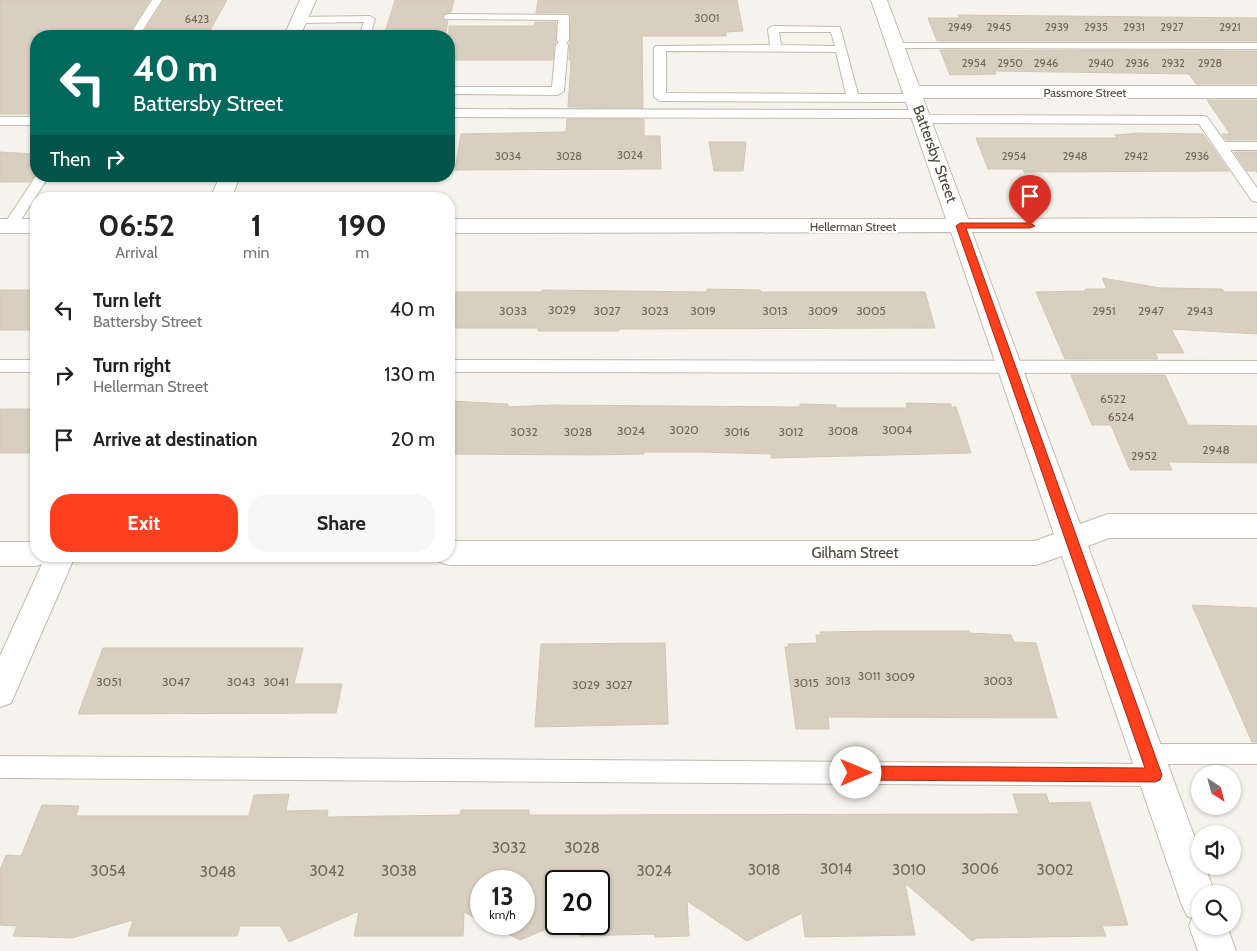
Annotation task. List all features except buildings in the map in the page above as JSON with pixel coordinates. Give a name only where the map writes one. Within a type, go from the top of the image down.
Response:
[{"type":"street","points":[[295,30],[308,0]]},
{"type":"street","name":"Battersby Street","points":[[879,0],[1194,885]]},
{"type":"street","name":"Passmore Street","points":[[918,106],[1257,92]]},
{"type":"street","name":"Hellerman Street","points":[[455,226],[1257,225]]},
{"type":"street","points":[[5,226],[30,226]]},
{"type":"street","name":"Gilham Street","points":[[455,553],[1036,553],[1108,526],[1257,526]]},
{"type":"street","points":[[0,554],[30,554]]},
{"type":"street","points":[[0,692],[57,562]]},
{"type":"street","points":[[1211,935],[1217,951]]},
{"type":"lane","points":[[138,30],[157,0]]},
{"type":"lane","points":[[449,17],[564,17],[558,91],[455,91]]},
{"type":"lane","points":[[300,20],[370,19],[367,30]]},
{"type":"lane","points":[[776,49],[772,29],[836,29],[853,98]]},
{"type":"lane","points":[[896,46],[1257,46]]},
{"type":"lane","points":[[841,49],[660,48],[660,97],[853,98],[918,106]]},
{"type":"lane","points":[[455,113],[918,106],[1203,120],[1257,198]]},
{"type":"lane","points":[[0,121],[30,121]]},
{"type":"lane","points":[[1220,146],[1257,146]]},
{"type":"lane","points":[[31,192],[38,182]]},
{"type":"lane","points":[[5,226],[30,193]]},
{"type":"lane","points":[[0,366],[30,366]]},
{"type":"lane","points":[[455,366],[1257,366]]},
{"type":"lane","points":[[0,767],[1151,765],[1257,754]]},
{"type":"route","points":[[856,773],[1155,775],[960,226],[1030,226]]}]
